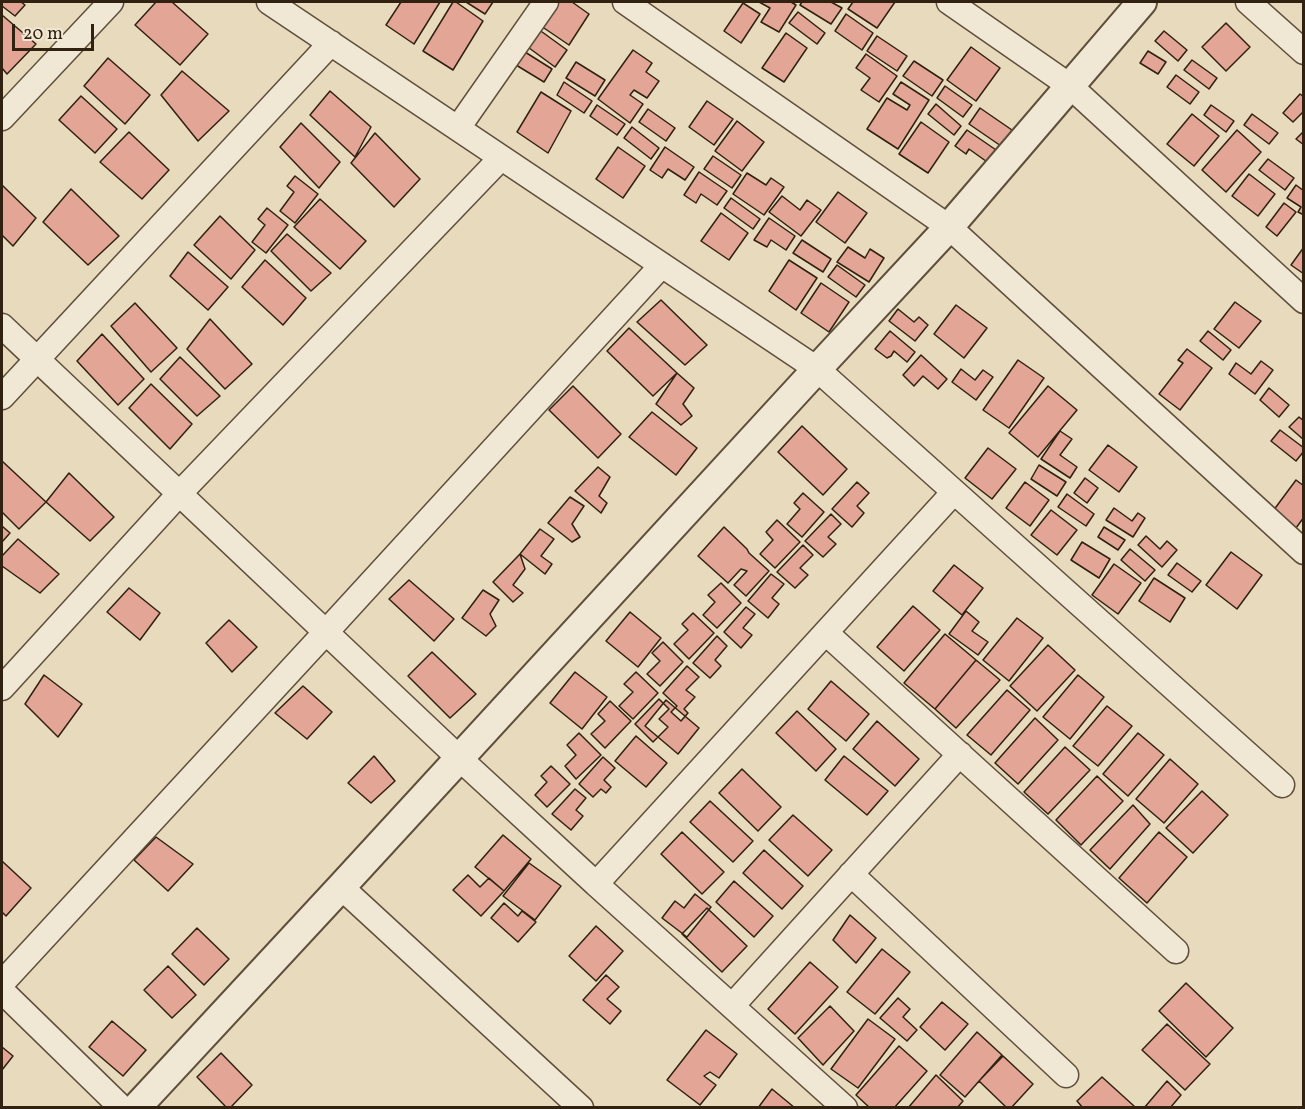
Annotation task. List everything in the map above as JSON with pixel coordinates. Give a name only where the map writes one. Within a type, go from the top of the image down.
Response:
[{"type":"street","points":[[2,118],[111,2]]},
{"type":"street","points":[[269,2],[817,369],[1282,785]]},
{"type":"street","points":[[458,128],[546,2]]},
{"type":"street","points":[[625,2],[949,227],[1304,552]]},
{"type":"street","points":[[949,2],[1070,86],[1304,301]]},
{"type":"street","points":[[136,1107],[949,227],[1142,2]]},
{"type":"street","points":[[1248,2],[1304,52]]},
{"type":"street","points":[[2,397],[331,43]]},
{"type":"street","points":[[2,687],[179,494],[501,158]]},
{"type":"street","points":[[2,983],[662,266]]},
{"type":"street","points":[[2,326],[459,758],[845,1107]]},
{"type":"street","points":[[596,884],[954,492]]},
{"type":"street","points":[[826,633],[1176,951]]},
{"type":"street","points":[[732,1006],[960,754]]},
{"type":"street","points":[[850,874],[1066,1075]]},
{"type":"street","points":[[340,887],[581,1107]]},
{"type":"street","points":[[2,991],[122,1107]]},
{"type":"building","points":[[2,2],[21,2],[25,5],[15,16],[2,6]]},
{"type":"building","points":[[156,2],[172,2],[208,34],[180,65],[135,25]]},
{"type":"building","points":[[401,2],[440,2],[414,44],[386,25]]},
{"type":"building","points":[[453,2],[483,21],[453,70],[423,51]]},
{"type":"building","points":[[466,2],[493,2],[485,14]]},
{"type":"building","points":[[559,2],[572,2],[589,14],[569,45],[541,26]]},
{"type":"building","points":[[759,2],[791,2],[796,5],[779,32],[761,22],[770,8]]},
{"type":"building","points":[[802,2],[831,2],[842,8],[831,24],[800,5]]},
{"type":"building","points":[[853,2],[895,2],[877,28],[848,9]]},
{"type":"building","points":[[743,3],[760,14],[741,43],[724,31]]},
{"type":"building","points":[[798,12],[825,33],[817,44],[789,23]]},
{"type":"building","points":[[846,14],[873,33],[862,50],[835,31]]},
{"type":"building","points":[[2,15],[36,44],[7,74],[2,68]]},
{"type":"building","points":[[1226,23],[1250,47],[1226,71],[1202,47]]},
{"type":"building","points":[[538,29],[567,50],[555,67],[525,45]]},
{"type":"building","points":[[1164,31],[1187,50],[1178,61],[1155,41]]},
{"type":"building","points":[[786,33],[807,48],[784,82],[762,68]]},
{"type":"building","points":[[877,36],[907,56],[897,71],[867,51]]},
{"type":"building","points":[[971,47],[1000,68],[976,101],[947,80]]},
{"type":"building","points":[[633,50],[652,63],[646,72],[659,81],[647,98],[634,90],[630,95],[643,104],[630,123],[598,99]]},
{"type":"building","points":[[1148,51],[1166,62],[1158,74],[1140,63]]},
{"type":"building","points":[[525,52],[552,69],[544,82],[516,65]]},
{"type":"building","points":[[866,54],[897,76],[879,102],[861,90],[870,78],[856,68]]},
{"type":"building","points":[[108,58],[150,95],[125,124],[84,86]]},
{"type":"building","points":[[1192,60],[1217,78],[1209,89],[1184,70]]},
{"type":"building","points":[[914,61],[943,80],[932,96],[903,76]]},
{"type":"building","points":[[576,62],[605,80],[595,96],[566,78]]},
{"type":"building","points":[[182,71],[229,111],[198,141],[161,95]]},
{"type":"building","points":[[1176,75],[1199,92],[1190,104],[1167,87]]},
{"type":"building","points":[[564,82],[592,101],[584,113],[557,95]]},
{"type":"building","points":[[901,82],[929,100],[898,149],[867,129],[887,98],[907,110],[910,105],[893,94]]},
{"type":"building","points":[[945,86],[972,105],[963,117],[937,98]]},
{"type":"building","points":[[330,91],[371,127],[355,157],[310,115]]},
{"type":"building","points":[[541,92],[571,111],[548,153],[517,132]]},
{"type":"building","points":[[1300,94],[1304,97],[1304,111],[1293,122],[1283,113]]},
{"type":"building","points":[[81,96],[117,129],[95,153],[59,120]]},
{"type":"building","points":[[707,101],[733,119],[714,145],[689,127]]},
{"type":"building","points":[[936,104],[961,126],[954,135],[928,114]]},
{"type":"building","points":[[597,105],[625,124],[617,135],[590,116]]},
{"type":"building","points":[[1211,105],[1234,121],[1226,132],[1204,115]]},
{"type":"building","points":[[980,108],[1012,130],[1001,146],[969,124]]},
{"type":"building","points":[[648,109],[675,128],[666,141],[639,122]]},
{"type":"building","points":[[1192,114],[1219,136],[1194,166],[1167,144]]},
{"type":"building","points":[[1252,114],[1278,133],[1269,144],[1244,125]]},
{"type":"building","points":[[737,121],[764,142],[742,171],[715,151]]},
{"type":"building","points":[[921,122],[949,142],[928,173],[899,154]]},
{"type":"building","points":[[301,123],[340,162],[319,188],[280,147]]},
{"type":"building","points":[[632,127],[659,148],[651,159],[624,138]]},
{"type":"building","points":[[967,130],[999,152],[990,164],[969,149],[966,154],[955,146]]},
{"type":"building","points":[[1237,130],[1261,152],[1226,192],[1202,170]]},
{"type":"building","points":[[1304,131],[1304,145],[1296,139]]},
{"type":"building","points":[[129,132],[169,170],[142,199],[100,162]]},
{"type":"building","points":[[375,133],[420,179],[394,207],[351,163]]},
{"type":"building","points":[[618,147],[645,166],[623,198],[596,179]]},
{"type":"building","points":[[665,147],[694,167],[685,180],[668,169],[662,178],[650,170]]},
{"type":"building","points":[[713,156],[741,175],[732,188],[704,169]]},
{"type":"building","points":[[1268,159],[1294,178],[1285,190],[1259,170]]},
{"type":"building","points":[[699,172],[727,191],[717,205],[701,194],[696,203],[684,195]]},
{"type":"building","points":[[747,173],[766,185],[771,178],[784,187],[764,215],[733,194]]},
{"type":"building","points":[[1249,174],[1275,194],[1258,216],[1232,196]]},
{"type":"building","points":[[295,176],[318,194],[295,223],[280,211],[294,192],[287,186]]},
{"type":"building","points":[[2,185],[36,218],[13,246],[2,235]]},
{"type":"building","points":[[1296,185],[1304,191],[1304,215],[1298,212],[1301,207],[1287,198]]},
{"type":"building","points":[[71,189],[119,236],[88,265],[43,222]]},
{"type":"building","points":[[838,192],[867,213],[845,243],[816,222]]},
{"type":"building","points":[[782,196],[800,210],[807,200],[821,210],[801,236],[769,212]]},
{"type":"building","points":[[731,198],[760,219],[753,229],[724,208]]},
{"type":"building","points":[[320,199],[366,241],[340,269],[294,227]]},
{"type":"building","points":[[1284,203],[1296,212],[1277,236],[1266,227]]},
{"type":"building","points":[[267,208],[288,225],[266,253],[252,242],[265,225],[258,219]]},
{"type":"building","points":[[721,213],[748,233],[729,260],[701,241]]},
{"type":"building","points":[[220,216],[255,250],[231,279],[194,245]]},
{"type":"building","points":[[769,218],[795,236],[786,250],[771,240],[767,247],[754,240]]},
{"type":"building","points":[[287,234],[331,273],[311,291],[271,251]]},
{"type":"building","points":[[802,240],[831,259],[823,272],[793,253]]},
{"type":"building","points":[[848,247],[865,258],[870,249],[884,258],[869,282],[837,262]]},
{"type":"building","points":[[1304,247],[1304,274],[1291,265]]},
{"type":"building","points":[[188,252],[228,287],[208,310],[170,276]]},
{"type":"building","points":[[265,260],[306,298],[283,325],[242,287]]},
{"type":"building","points":[[789,260],[817,278],[796,310],[769,291]]},
{"type":"building","points":[[837,265],[865,285],[856,297],[828,277]]},
{"type":"building","points":[[821,283],[849,302],[829,332],[801,313]]},
{"type":"building","points":[[661,300],[707,345],[685,365],[637,322]]},
{"type":"building","points":[[1235,302],[1261,321],[1239,348],[1214,329]]},
{"type":"building","points":[[135,303],[177,348],[151,372],[111,326]]},
{"type":"building","points":[[956,305],[987,328],[964,358],[934,334]]},
{"type":"building","points":[[898,309],[914,322],[919,317],[928,325],[915,341],[889,321]]},
{"type":"building","points":[[210,319],[252,364],[225,389],[187,349]]},
{"type":"building","points":[[629,328],[677,373],[653,396],[607,351]]},
{"type":"building","points":[[890,331],[915,352],[907,362],[894,351],[887,358],[875,349]]},
{"type":"building","points":[[1208,331],[1231,350],[1223,360],[1200,341]]},
{"type":"building","points":[[102,334],[144,379],[118,405],[77,361]]},
{"type":"building","points":[[1187,349],[1212,368],[1180,410],[1159,394],[1183,363],[1178,360]]},
{"type":"building","points":[[921,355],[947,379],[938,389],[923,376],[914,386],[903,375]]},
{"type":"building","points":[[180,357],[220,396],[197,416],[160,379]]},
{"type":"building","points":[[1018,360],[1044,378],[1009,428],[983,410]]},
{"type":"building","points":[[1261,361],[1273,370],[1255,394],[1229,374],[1236,363],[1251,374]]},
{"type":"building","points":[[961,369],[975,380],[983,370],[993,377],[976,400],[952,382]]},
{"type":"building","points":[[677,373],[694,388],[683,404],[692,416],[681,425],[656,404]]},
{"type":"building","points":[[151,384],[192,424],[170,449],[129,408]]},
{"type":"building","points":[[573,386],[621,434],[598,458],[549,410]]},
{"type":"building","points":[[1048,386],[1077,410],[1038,457],[1009,433]]},
{"type":"building","points":[[1269,388],[1289,405],[1279,417],[1260,400]]},
{"type":"building","points":[[652,412],[697,448],[676,475],[629,437]]},
{"type":"building","points":[[1299,417],[1304,421],[1304,440],[1289,427]]},
{"type":"building","points":[[802,426],[847,469],[823,495],[778,452]]},
{"type":"building","points":[[1280,430],[1304,448],[1296,461],[1271,441]]},
{"type":"building","points":[[1060,431],[1072,439],[1060,455],[1077,467],[1070,478],[1041,459]]},
{"type":"building","points":[[1108,445],[1137,467],[1119,492],[1089,470]]},
{"type":"building","points":[[988,448],[1016,469],[992,499],[965,478]]},
{"type":"building","points":[[2,461],[46,502],[19,529],[2,512]]},
{"type":"building","points":[[1039,465],[1066,482],[1057,496],[1031,479]]},
{"type":"building","points":[[598,467],[610,477],[599,496],[607,503],[601,513],[575,491]]},
{"type":"building","points":[[69,473],[114,517],[90,541],[46,502]]},
{"type":"building","points":[[1085,478],[1098,488],[1087,503],[1074,493]]},
{"type":"building","points":[[1296,480],[1304,486],[1304,517],[1296,528],[1273,511]]},
{"type":"building","points":[[857,482],[869,493],[857,506],[864,513],[852,527],[832,509]]},
{"type":"building","points":[[1025,482],[1049,500],[1030,526],[1006,508]]},
{"type":"building","points":[[803,493],[824,512],[802,537],[787,524],[800,509],[794,503]]},
{"type":"building","points":[[1067,494],[1094,514],[1086,526],[1058,507]]},
{"type":"building","points":[[570,497],[584,506],[572,524],[580,537],[572,542],[548,523]]},
{"type":"building","points":[[1114,508],[1132,521],[1138,513],[1145,518],[1133,537],[1106,520]]},
{"type":"building","points":[[1051,510],[1077,530],[1057,555],[1031,535]]},
{"type":"building","points":[[831,514],[841,524],[828,537],[836,544],[823,557],[805,541]]},
{"type":"building","points":[[777,520],[800,542],[775,568],[760,554],[773,540],[766,532]]},
{"type":"building","points":[[2,526],[10,533],[2,542]]},
{"type":"building","points":[[724,527],[769,571],[746,596],[734,585],[747,571],[741,569],[728,583],[698,556]]},
{"type":"building","points":[[1104,527],[1125,540],[1118,550],[1098,537]]},
{"type":"building","points":[[540,529],[554,539],[541,556],[552,564],[545,574],[520,554]]},
{"type":"building","points":[[1146,536],[1160,549],[1167,541],[1177,550],[1162,567],[1138,545]]},
{"type":"building","points":[[18,539],[59,574],[40,593],[2,566],[2,556]]},
{"type":"building","points":[[1082,542],[1110,559],[1099,578],[1071,560]]},
{"type":"building","points":[[803,545],[813,555],[800,568],[808,575],[795,588],[777,572]]},
{"type":"building","points":[[1130,549],[1155,570],[1145,581],[1121,560]]},
{"type":"building","points":[[1231,552],[1262,575],[1237,609],[1206,585]]},
{"type":"building","points":[[520,554],[525,569],[513,585],[523,593],[513,602],[493,582]]},
{"type":"building","points":[[1177,563],[1201,581],[1192,592],[1168,575]]},
{"type":"building","points":[[1114,564],[1141,583],[1118,614],[1092,595]]},
{"type":"building","points":[[954,565],[983,588],[962,615],[933,591]]},
{"type":"building","points":[[771,574],[784,584],[772,598],[779,604],[768,618],[748,601]]},
{"type":"building","points":[[1154,578],[1185,598],[1170,622],[1139,601]]},
{"type":"building","points":[[409,580],[454,619],[434,641],[389,599]]},
{"type":"building","points":[[721,583],[741,603],[717,628],[703,615],[715,602],[708,595]]},
{"type":"building","points":[[129,588],[160,613],[140,640],[107,612]]},
{"type":"building","points":[[483,590],[499,600],[490,614],[496,626],[486,636],[462,618]]},
{"type":"building","points":[[913,606],[940,630],[904,671],[877,647]]},
{"type":"building","points":[[746,607],[755,614],[743,628],[752,635],[741,648],[724,632]]},
{"type":"building","points":[[966,611],[979,622],[972,631],[988,642],[978,655],[949,634]]},
{"type":"building","points":[[630,612],[661,638],[638,667],[606,641]]},
{"type":"building","points":[[693,613],[714,633],[689,659],[674,644],[688,630],[682,624]]},
{"type":"building","points":[[1017,618],[1043,638],[1009,681],[983,660]]},
{"type":"building","points":[[229,620],[257,647],[232,672],[206,643]]},
{"type":"building","points":[[945,634],[976,660],[935,709],[904,683]]},
{"type":"building","points":[[717,636],[727,646],[715,660],[721,666],[710,678],[693,663]]},
{"type":"building","points":[[663,642],[683,662],[660,686],[647,674],[660,661],[652,653]]},
{"type":"building","points":[[1048,645],[1075,670],[1037,711],[1010,686]]},
{"type":"building","points":[[432,652],[476,694],[450,718],[408,676]]},
{"type":"building","points":[[976,660],[1000,680],[956,728],[935,709]]},
{"type":"building","points":[[687,666],[699,677],[686,690],[695,697],[684,709],[688,713],[681,721],[671,712],[677,706],[663,693]]},
{"type":"building","points":[[575,672],[607,697],[582,729],[550,703]]},
{"type":"building","points":[[636,672],[658,693],[633,719],[619,706],[633,692],[624,684]]},
{"type":"building","points":[[44,675],[82,704],[58,737],[25,704]]},
{"type":"building","points":[[1078,675],[1104,697],[1070,739],[1043,717]]},
{"type":"building","points":[[831,681],[869,714],[846,741],[808,709]]},
{"type":"building","points":[[303,686],[332,712],[307,739],[275,713]]},
{"type":"building","points":[[1007,690],[1030,710],[991,755],[967,735]]},
{"type":"building","points":[[659,699],[669,709],[659,719],[668,727],[653,742],[635,724]]},
{"type":"building","points":[[666,700],[699,728],[678,754],[645,726]]},
{"type":"building","points":[[610,701],[631,721],[605,748],[591,734],[605,721],[598,714]]},
{"type":"building","points":[[1107,706],[1132,726],[1098,766],[1073,746]]},
{"type":"building","points":[[797,711],[836,749],[816,771],[776,733]]},
{"type":"building","points":[[1035,718],[1058,740],[1018,784],[995,763]]},
{"type":"building","points":[[877,721],[919,759],[895,786],[853,749]]},
{"type":"building","points":[[579,733],[601,755],[576,779],[565,766],[576,755],[567,745]]},
{"type":"building","points":[[1138,733],[1164,755],[1128,796],[1103,774]]},
{"type":"building","points":[[636,736],[667,763],[646,787],[615,761]]},
{"type":"building","points":[[1065,747],[1090,770],[1048,814],[1024,792]]},
{"type":"building","points":[[374,756],[395,781],[371,803],[348,783]]},
{"type":"building","points":[[844,756],[888,791],[867,815],[825,780]]},
{"type":"building","points":[[603,757],[615,768],[604,780],[611,787],[606,793],[601,789],[593,797],[579,784]]},
{"type":"building","points":[[1170,759],[1198,784],[1164,823],[1136,799]]},
{"type":"building","points":[[551,766],[570,784],[547,807],[535,795],[547,782],[541,776]]},
{"type":"building","points":[[742,769],[781,807],[758,831],[719,793]]},
{"type":"building","points":[[1097,776],[1123,801],[1081,845],[1056,820]]},
{"type":"building","points":[[575,789],[586,798],[576,810],[583,816],[571,830],[552,814]]},
{"type":"building","points":[[1202,791],[1228,815],[1193,853],[1166,828]]},
{"type":"building","points":[[710,801],[753,841],[733,862],[690,822]]},
{"type":"building","points":[[1133,805],[1150,824],[1110,869],[1090,850]]},
{"type":"building","points":[[793,815],[832,850],[808,876],[769,840]]},
{"type":"building","points":[[682,832],[724,872],[702,894],[661,854]]},
{"type":"building","points":[[1159,832],[1187,857],[1147,903],[1119,878]]},
{"type":"building","points":[[503,835],[531,859],[504,891],[475,867]]},
{"type":"building","points":[[156,837],[193,864],[168,891],[134,860]]},
{"type":"building","points":[[764,850],[803,886],[782,909],[743,873]]},
{"type":"building","points":[[2,861],[31,888],[6,916],[2,912]]},
{"type":"building","points":[[529,863],[561,886],[535,920],[503,896]]},
{"type":"building","points":[[468,875],[480,887],[489,878],[504,891],[481,916],[453,890]]},
{"type":"building","points":[[734,881],[773,916],[754,937],[716,902]]},
{"type":"building","points":[[695,894],[711,907],[687,937],[662,918],[675,901],[684,908]]},
{"type":"building","points":[[504,903],[518,916],[522,911],[536,922],[518,942],[491,918]]},
{"type":"building","points":[[707,908],[747,946],[722,972],[682,934]]},
{"type":"building","points":[[850,915],[876,938],[856,963],[833,940]]},
{"type":"building","points":[[596,926],[623,951],[596,981],[569,956]]},
{"type":"building","points":[[197,928],[229,959],[204,985],[172,954]]},
{"type":"building","points":[[882,949],[910,972],[875,1014],[847,992]]},
{"type":"building","points":[[810,962],[838,987],[795,1034],[768,1009]]},
{"type":"building","points":[[168,966],[196,995],[172,1018],[144,990]]},
{"type":"building","points":[[606,975],[619,987],[607,999],[621,1011],[610,1024],[583,1000]]},
{"type":"building","points":[[1186,983],[1233,1028],[1206,1057],[1159,1011]]},
{"type":"building","points":[[898,998],[910,1009],[903,1017],[917,1030],[907,1041],[880,1018]]},
{"type":"building","points":[[942,1002],[968,1024],[945,1050],[920,1027]]},
{"type":"building","points":[[830,1006],[854,1031],[823,1065],[798,1038]]},
{"type":"building","points":[[868,1019],[895,1039],[858,1088],[831,1069]]},
{"type":"building","points":[[112,1021],[146,1050],[123,1076],[89,1047]]},
{"type":"building","points":[[1167,1024],[1210,1064],[1185,1090],[1142,1050]]},
{"type":"building","points":[[706,1030],[737,1054],[719,1078],[710,1072],[704,1076],[716,1085],[700,1105],[667,1080]]},
{"type":"building","points":[[977,1032],[1002,1055],[965,1097],[940,1075]]},
{"type":"building","points":[[899,1046],[927,1071],[894,1108],[870,1108],[856,1095]]},
{"type":"building","points":[[2,1047],[13,1056],[2,1070]]},
{"type":"building","points":[[221,1053],[252,1085],[230,1108],[227,1108],[197,1077]]},
{"type":"building","points":[[1003,1056],[1033,1084],[1011,1108],[1007,1108],[979,1081]]},
{"type":"building","points":[[936,1075],[963,1101],[957,1108],[908,1108]]},
{"type":"building","points":[[1102,1077],[1134,1106],[1132,1108],[1083,1108],[1077,1101]]},
{"type":"building","points":[[1167,1081],[1181,1095],[1170,1108],[1144,1108]]},
{"type":"building","points":[[772,1089],[795,1108],[758,1108]]}]
